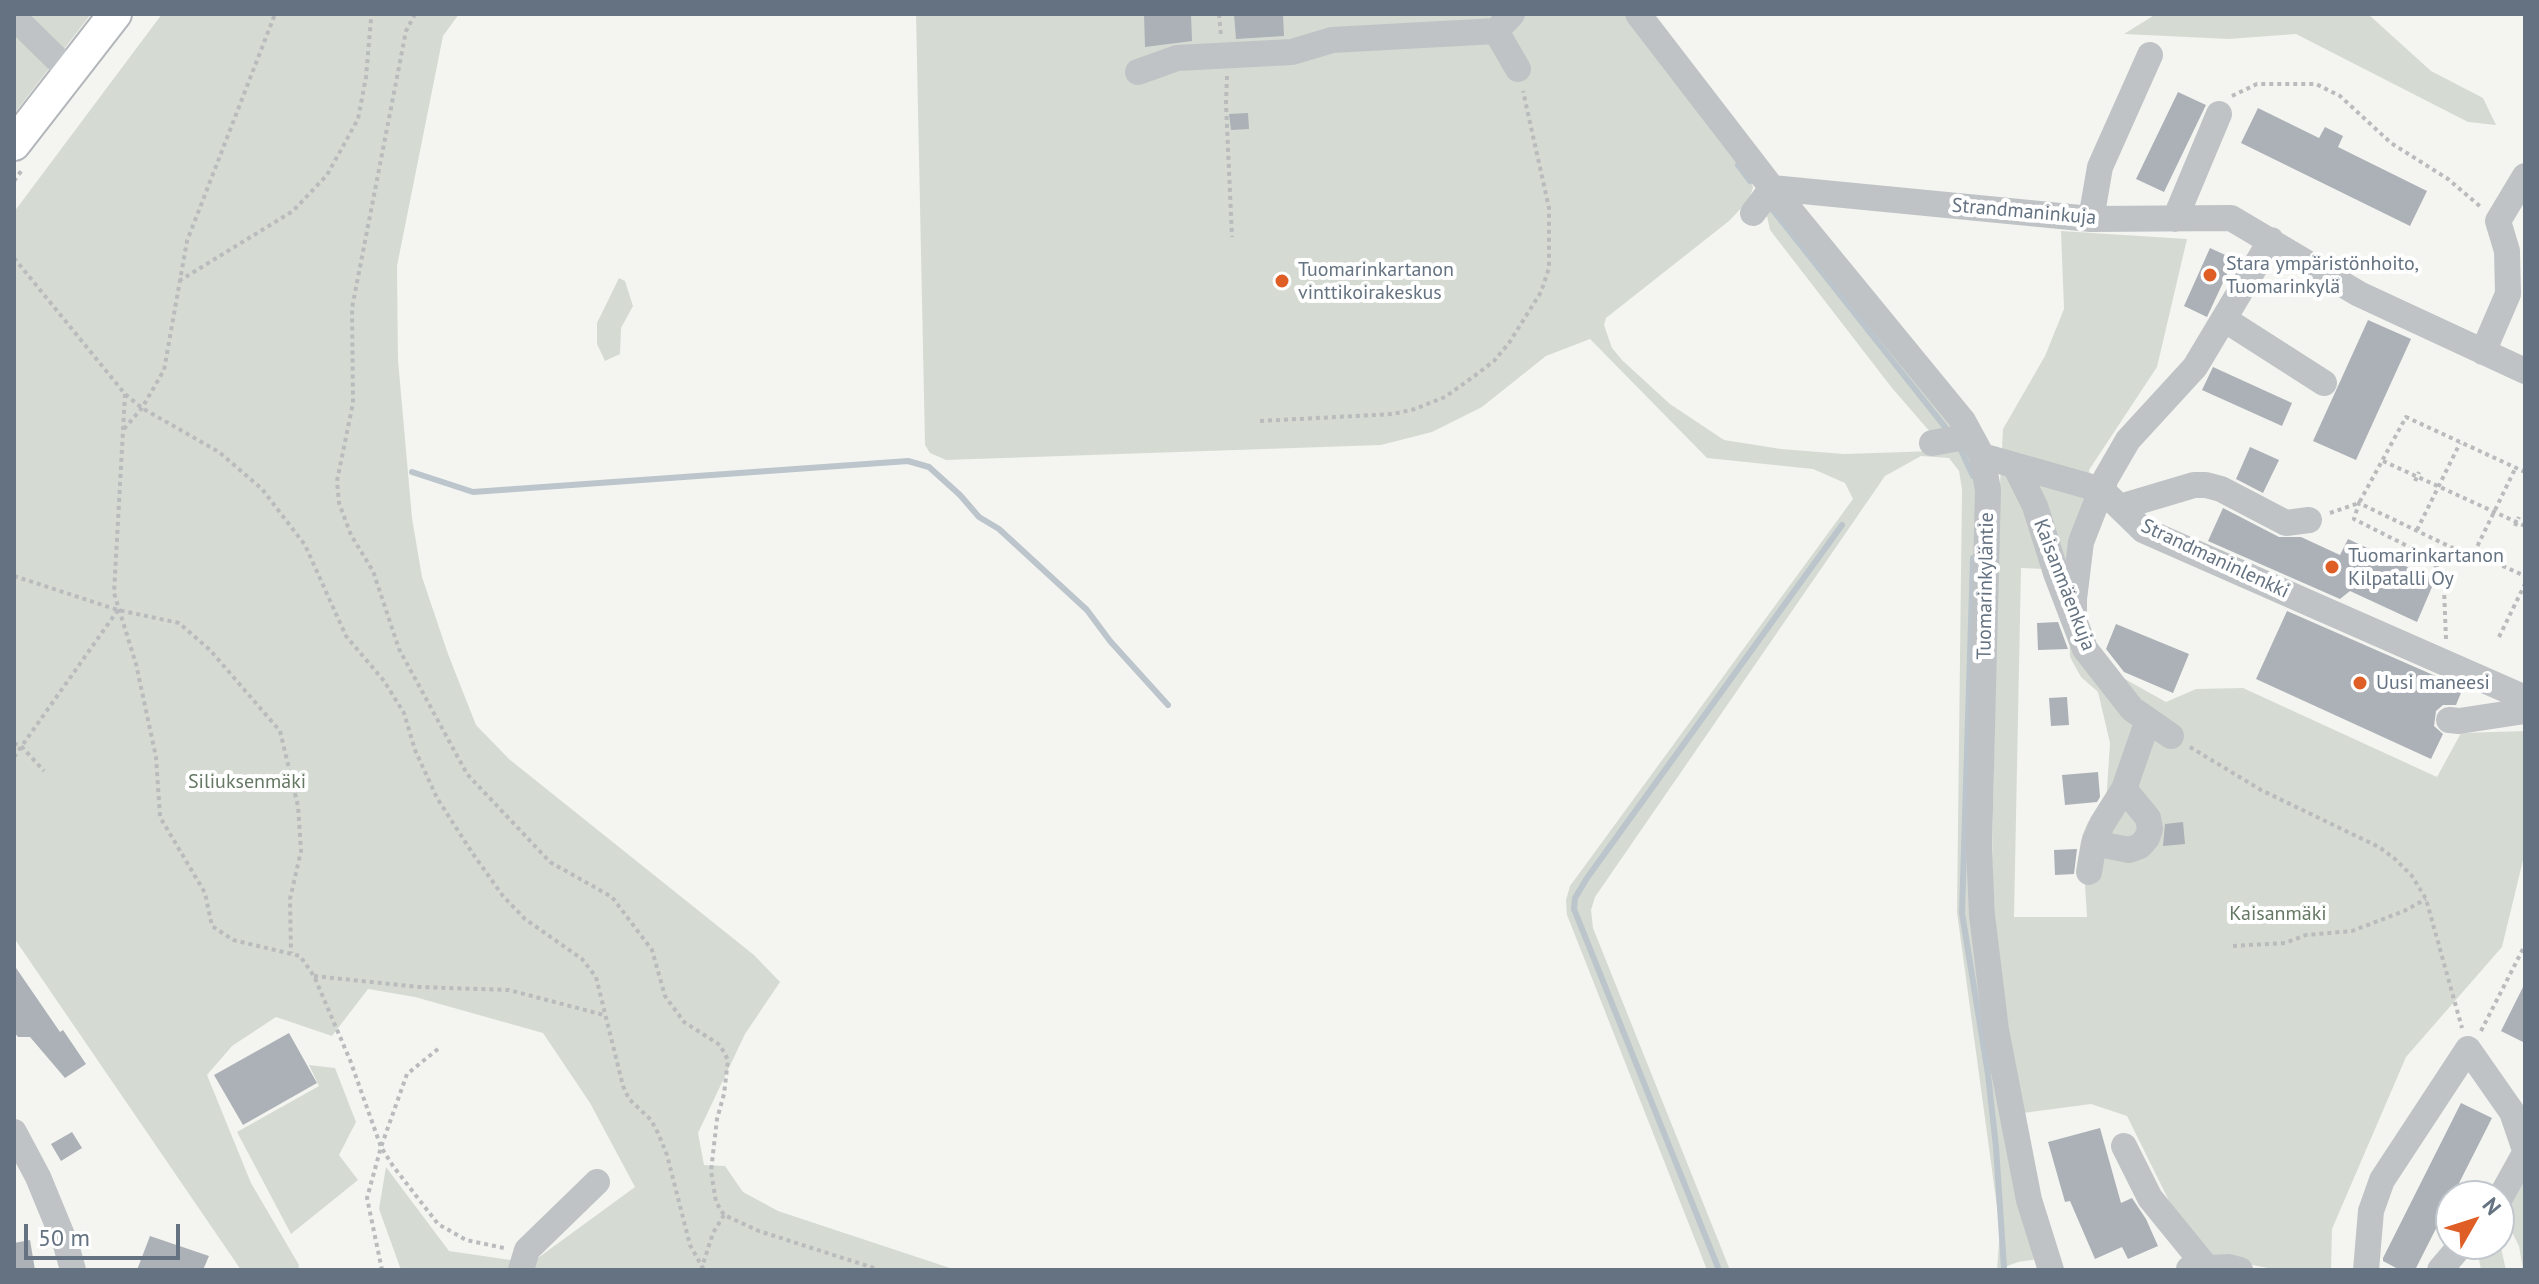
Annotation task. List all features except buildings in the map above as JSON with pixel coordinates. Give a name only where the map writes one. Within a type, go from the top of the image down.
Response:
[{"type":"main road","points":[[14,144],[115,14]]},
{"type":"street","name":"Tuomarinkyläntie","points":[[1638,14],[1772,188],[1963,421],[1976,446],[1988,490],[1979,849],[1982,915],[1996,1030],[2029,1200],[2051,1270]]},
{"type":"street","points":[[14,17],[70,72]]},
{"type":"street","points":[[1138,72],[1177,58],[1292,52],[1332,40],[1504,22],[1518,69]]},
{"type":"street","points":[[2091,219],[2100,167],[2150,55]]},
{"type":"street","points":[[2175,219],[2219,114]]},
{"type":"street","points":[[2483,352],[2508,294],[2507,251],[2498,221],[2525,176]]},
{"type":"street","points":[[1753,213],[1772,188]]},
{"type":"street","name":"Strandmaninkuja","points":[[1772,188],[2091,219],[2231,218],[2271,240]]},
{"type":"street","points":[[2074,620],[2081,542],[2111,498],[2128,440],[2195,367],[2271,240],[2359,294],[2525,371]]},
{"type":"street","points":[[2224,319],[2324,383]]},
{"type":"street","points":[[1932,443],[1976,446],[2015,466],[2111,498],[2206,485],[2221,489],[2286,523],[2309,520]]},
{"type":"street","name":"Kaisanmäenkuja","points":[[2015,466],[2035,506],[2085,649],[2132,709],[2171,736]]},
{"type":"street","name":"Strandmaninlenkki","points":[[2111,498],[2143,530],[2525,698]]},
{"type":"street","points":[[2477,676],[2454,721],[2525,711]]},
{"type":"street","points":[[2089,872],[2094,843],[2124,789],[2148,720]]},
{"type":"street","points":[[2094,843],[2129,850],[2140,846],[2147,838],[2150,829],[2148,818],[2124,789]]},
{"type":"street","points":[[2366,1270],[2371,1211],[2382,1180],[2468,1049],[2512,1112],[2525,1152],[2510,1180]]},
{"type":"street","points":[[2124,1146],[2150,1198],[2196,1269],[2229,1267],[2240,1270]]},
{"type":"street","points":[[18,1149],[49,1204],[73,1270]]},
{"type":"street","points":[[524,1260],[597,1182]]},
{"type":"path","points":[[123,431],[142,408],[164,370],[191,227],[275,14]]},
{"type":"path","points":[[179,281],[293,211],[327,175],[358,119],[366,77],[369,14]]},
{"type":"path","points":[[415,14],[406,31],[352,308],[353,403],[337,481],[339,503],[351,535],[373,571],[399,649],[467,774],[550,862],[612,897],[652,950],[665,996],[684,1022],[720,1045],[728,1060],[711,1171],[716,1202],[724,1215],[759,1231],[880,1270]]},
{"type":"path","points":[[1260,421],[1393,414],[1415,409],[1445,397],[1494,361],[1527,318],[1549,268],[1549,208],[1518,69]]},
{"type":"path","points":[[1227,84],[1232,237]]},
{"type":"path","points":[[2219,114],[2234,94],[2257,84],[2316,84],[2340,96],[2391,143],[2448,179],[2498,221]]},
{"type":"path","points":[[14,258],[125,394],[142,408],[219,452],[262,489],[305,545],[346,636],[384,681],[404,713],[415,750],[437,798],[473,854],[503,896],[525,919],[582,959],[596,977],[623,1086],[629,1099],[651,1120],[658,1133],[667,1155],[690,1245],[703,1263]]},
{"type":"path","points":[[125,394],[114,593],[136,664],[156,757],[160,817],[205,893],[212,926],[233,940],[300,956],[314,976],[350,1060],[381,1147],[438,1224],[466,1240],[508,1249],[524,1260]]},
{"type":"path","points":[[2450,665],[2444,589],[2439,570],[2427,556],[2354,519],[2359,503],[2406,417],[2486,451],[2525,472]]},
{"type":"path","points":[[2417,530],[2460,442]]},
{"type":"path","points":[[2383,461],[2525,526]]},
{"type":"path","points":[[2474,553],[2516,467]]},
{"type":"path","points":[[2309,520],[2359,503],[2459,551],[2474,553],[2525,576]]},
{"type":"path","points":[[14,576],[118,610],[179,623],[210,650],[280,731],[298,806],[301,851],[290,899],[291,953]]},
{"type":"path","points":[[2499,637],[2525,584]]},
{"type":"path","points":[[2519,596],[2525,599]]},
{"type":"path","points":[[14,757],[118,610]]},
{"type":"path","points":[[2171,736],[2261,790],[2379,847],[2412,876],[2426,899],[2468,1049]]},
{"type":"path","points":[[14,743],[22,747],[44,771]]},
{"type":"path","points":[[2233,946],[2285,943],[2306,935],[2352,931],[2426,899]]},
{"type":"path","points":[[2468,1049],[2485,1026],[2525,945]]},
{"type":"path","points":[[314,976],[419,987],[509,990],[604,1015]]},
{"type":"path","points":[[382,1270],[367,1198],[407,1074],[438,1049]]},
{"type":"path","points":[[703,1270],[713,1233],[724,1215]]},
{"type":"green space","points":[[14,14],[91,14],[14,114]]},
{"type":"green space","name":"Siliuksenmäki","points":[[162,14],[459,14],[443,36],[397,266],[398,360],[412,518],[422,577],[476,725],[509,759],[754,955],[780,982],[745,1034],[698,1133],[704,1165],[725,1166],[743,1192],[778,1211],[956,1270],[401,1270],[379,1209],[386,1167],[449,1251],[531,1263],[635,1187],[590,1103],[543,1033],[415,997],[368,989],[332,1036],[276,1017],[232,1046],[207,1075],[251,1183],[299,1265],[298,1270],[241,1270],[14,938],[14,212]]},
{"type":"green space","name":"Tuomarinkartanon vinttikoirakeskus","points":[[916,14],[1628,14],[1752,182],[1753,188],[1748,201],[1729,221],[1606,318],[1604,325],[1612,348],[1670,404],[1724,440],[1844,454],[1965,450],[1977,475],[1971,881],[2038,1259],[1997,1270],[2000,1229],[1957,912],[1962,489],[1959,471],[1949,458],[1921,456],[1885,476],[1595,897],[1591,910],[1593,928],[1730,1270],[1707,1270],[1567,915],[1566,900],[1570,886],[1853,499],[1845,483],[1813,469],[1707,458],[1590,339],[1546,356],[1482,407],[1432,432],[1381,445],[946,460],[930,453],[925,445]]},
{"type":"green space","points":[[2156,14],[2368,14],[2431,71],[2483,98],[2496,125],[2468,122],[2296,34],[2229,39],[2124,34]]},
{"type":"green space","points":[[1772,207],[1951,425],[1951,431],[1931,433],[1892,388],[1770,230],[1767,216]]},
{"type":"green space","name":"Kaisanmäki","points":[[2061,231],[2187,239],[2157,367],[2089,470],[2096,533],[2078,602],[2100,665],[2166,702],[2196,689],[2243,688],[2437,777],[2461,733],[2525,731],[2525,852],[2502,947],[2406,1057],[2332,1229],[2331,1270],[2278,1270],[2227,1260],[2213,1261],[2176,1215],[2127,1116],[2091,1104],[2023,1113],[1998,973],[1992,861],[1999,503],[2003,429],[2045,356],[2064,309]],"holes":[[[2021,568],[2045,569],[2069,619],[2070,657],[2081,677],[2098,692],[2110,743],[2106,804],[2088,822],[2082,836],[2087,917],[2014,917]]]},
{"type":"green space","points":[[619,278],[625,281],[633,306],[621,328],[620,354],[605,361],[597,344],[597,323]]},
{"type":"green space","points":[[309,1065],[335,1068],[356,1122],[339,1155],[358,1180],[291,1234],[237,1132],[319,1086]]},
{"type":"green space","points":[[2525,1178],[2523,1270],[2515,1238],[2515,1193]]},
{"type":"green space","points":[[2479,1260],[2504,1260],[2506,1270],[2481,1270]]},
{"type":"waterway","points":[[1738,165],[1750,181]]},
{"type":"waterway","points":[[1772,209],[1949,432]]},
{"type":"waterway","points":[[1961,450],[1973,476]]},
{"type":"waterway","points":[[412,472],[473,492],[908,461],[929,467],[979,517],[999,529],[1087,610],[1110,641],[1168,705]]},
{"type":"waterway","points":[[1719,1270],[1574,909],[1575,898],[1842,525]]},
{"type":"waterway","points":[[1973,558],[1962,913],[1988,1074],[2004,1268]]},
{"type":"place","name":"Stara ympäristönhoito, Tuomarinkylä","points":[[2210,275]]},
{"type":"place","name":"Tuomarinkartanon vinttikoirakeskus","points":[[1282,281]]},
{"type":"place","name":"Tuomarinkartanon Kilpatalli Oy","points":[[2332,567]]},
{"type":"place","name":"Uusi maneesi","points":[[2360,683]]}]
